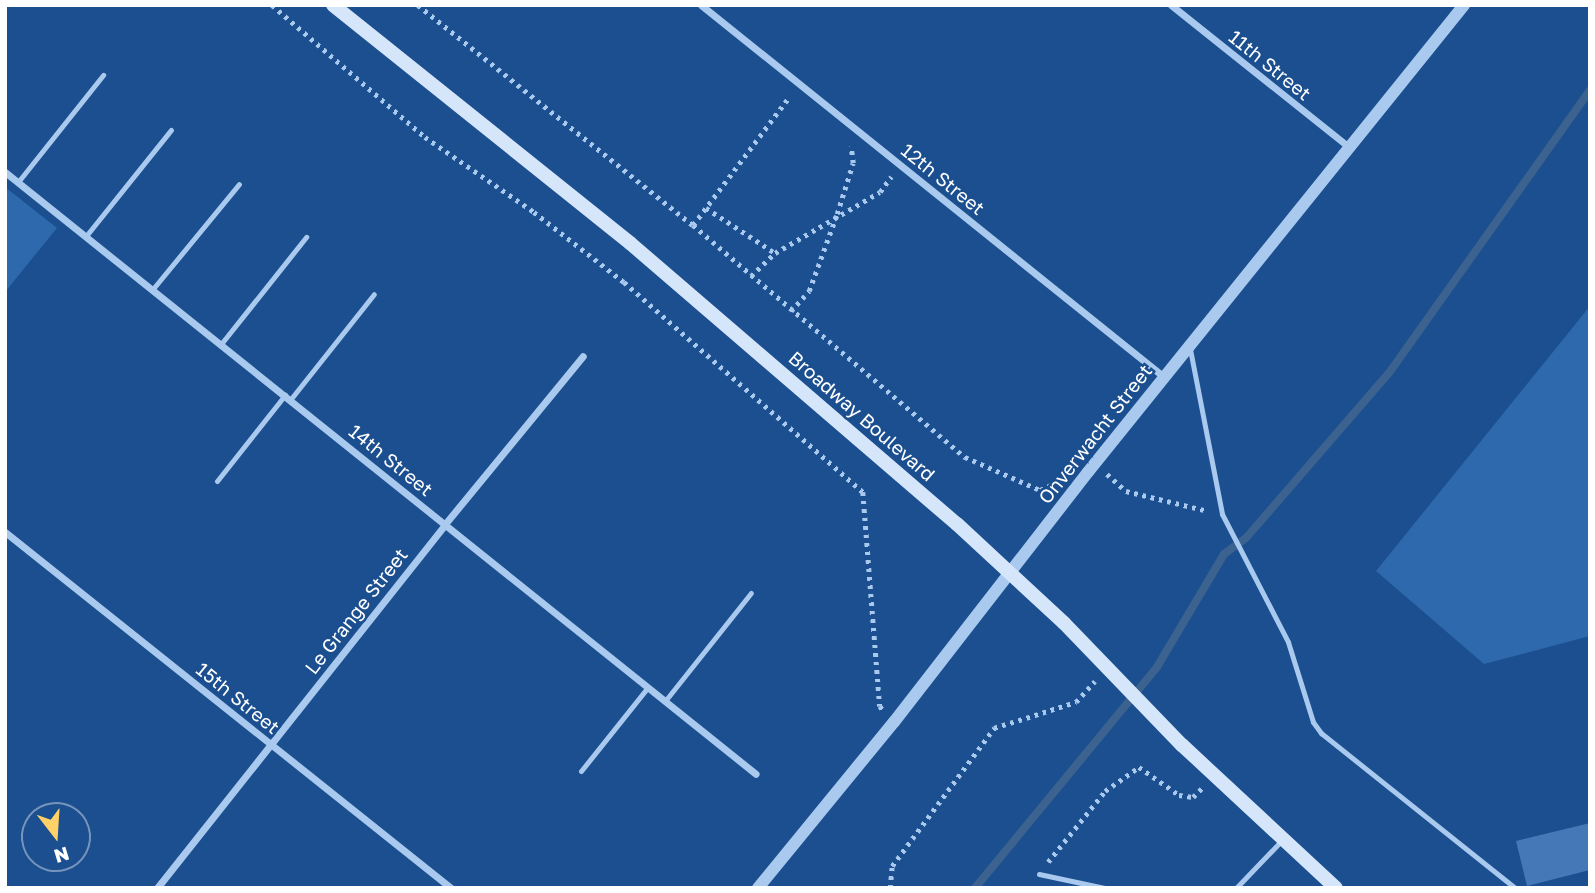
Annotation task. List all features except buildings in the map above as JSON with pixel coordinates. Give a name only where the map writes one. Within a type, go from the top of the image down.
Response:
[{"type":"main road","name":"Broadway Boulevard","points":[[333,5],[640,252],[1010,572],[1214,775],[1336,888]]},
{"type":"street","name":"12th Street","points":[[701,5],[1164,377]]},
{"type":"street","name":"11th Street","points":[[1171,5],[1350,148]]},
{"type":"street","name":"Onverwacht Street","points":[[758,888],[894,722],[1164,377],[1464,5]]},
{"type":"street","name":"14th Street","points":[[5,172],[756,774]]},
{"type":"street","name":"Le Grange Street","points":[[157,888],[445,524],[583,356]]},
{"type":"street","name":"15th Street","points":[[5,532],[451,888]]},
{"type":"lane","points":[[18,182],[103,75]]},
{"type":"lane","points":[[86,236],[171,130]]},
{"type":"lane","points":[[152,290],[239,184]]},
{"type":"lane","points":[[221,344],[306,237]]},
{"type":"lane","points":[[217,481],[374,294]]},
{"type":"lane","points":[[1189,346],[1222,514],[1288,642],[1316,727],[1515,888]]},
{"type":"lane","points":[[665,701],[751,593]]},
{"type":"lane","points":[[581,771],[648,687]]},
{"type":"lane","points":[[1236,888],[1283,839]]},
{"type":"lane","points":[[1039,874],[1105,888]]},
{"type":"path","points":[[272,5],[425,137],[534,212],[624,282],[863,492],[880,706],[894,722]]},
{"type":"path","points":[[418,5],[693,225],[965,457],[1040,490],[1062,479]]},
{"type":"path","points":[[693,225],[799,84]]},
{"type":"path","points":[[792,311],[809,291],[838,214],[853,163],[850,125]]},
{"type":"path","points":[[751,276],[775,253],[880,192],[901,165]]},
{"type":"path","points":[[706,208],[775,253]]},
{"type":"path","points":[[1095,464],[1126,491],[1222,514]]},
{"type":"path","points":[[890,888],[892,866],[994,728],[1076,702],[1108,667]]},
{"type":"path","points":[[1039,874],[1105,791],[1139,767],[1179,794],[1193,797],[1214,775]]},
{"type":"shaded area","points":[[5,187],[57,228],[5,292]]},
{"type":"shaded area","points":[[1590,306],[1590,636],[1484,664],[1376,571]]},
{"type":"waterway","points":[[975,888],[1157,667],[1224,554],[1246,538],[1389,373],[1590,90]]}]
